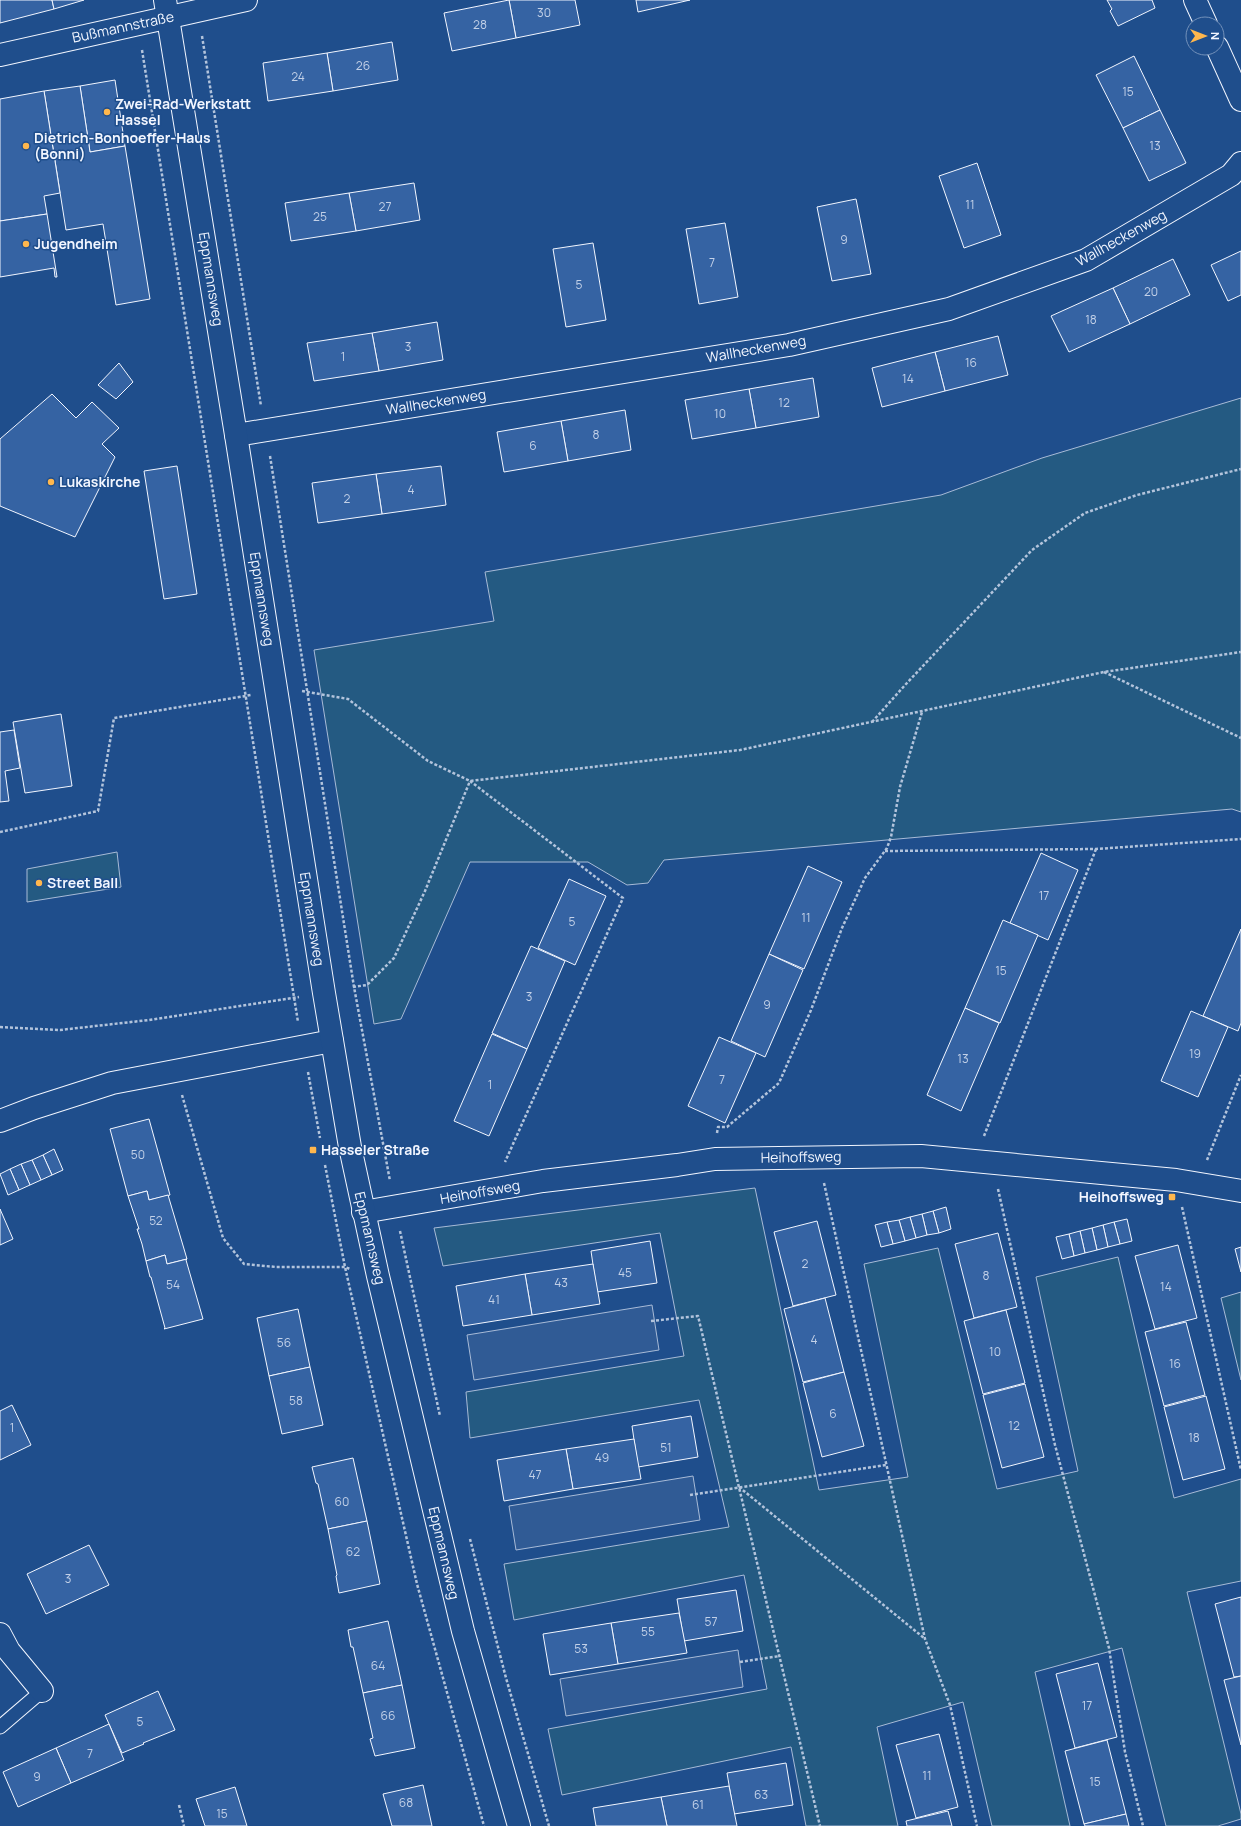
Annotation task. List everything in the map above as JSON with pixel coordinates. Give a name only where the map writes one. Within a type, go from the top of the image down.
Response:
[{"type":"street","name":"Bußmannstraße","points":[[0,55],[167,9],[198,11],[246,0]]},
{"type":"street","points":[[1196,0],[1203,16]]},
{"type":"street","name":"Eppmannsweg","points":[[167,9],[324,993],[363,1212],[463,1631],[519,1826]]},
{"type":"street","points":[[1221,56],[1241,100]]},
{"type":"street","name":"Wallheckenweg","points":[[236,435],[789,345],[949,309],[1086,260],[1231,174],[1241,163]]},
{"type":"street","points":[[0,1121],[34,1108],[112,1083],[332,1041]]},
{"type":"street","name":"Heihoffsweg","points":[[363,1212],[543,1181],[715,1159],[921,1156],[1187,1182],[1241,1191]]},
{"type":"street","points":[[0,1634],[9,1651],[42,1691]]},
{"type":"lane","points":[[0,1727],[42,1691]]},
{"type":"path","points":[[198,11],[308,691],[354,987],[394,1207],[441,1418]]},
{"type":"path","points":[[872,723],[906,684],[1032,550],[1085,513],[1137,495],[1241,468]]},
{"type":"path","points":[[470,781],[740,750],[872,723],[1104,672],[1241,652]]},
{"type":"path","points":[[1104,672],[1241,738]]},
{"type":"path","points":[[0,832],[98,811],[114,718],[276,691],[308,691],[348,699],[428,761],[470,781],[623,898],[493,1190]]},
{"type":"path","points":[[715,1159],[718,1127],[727,1127],[779,1083],[811,1010],[842,928],[865,878],[885,851],[891,837],[900,788],[922,712]]},
{"type":"path","points":[[0,1027],[60,1030],[149,1020],[367,985],[394,958],[425,891],[470,781]]},
{"type":"path","points":[[885,851],[1096,849],[1241,839]]},
{"type":"path","points":[[1096,849],[983,1162],[1055,1445],[1109,1648],[1125,1752],[1143,1826]]},
{"type":"path","points":[[176,1071],[223,1238],[244,1264],[276,1267],[345,1267],[378,1276]]},
{"type":"path","points":[[1241,1075],[1187,1182],[1241,1470]]},
{"type":"path","points":[[819,1157],[925,1639],[950,1705],[977,1826]]},
{"type":"path","points":[[651,1321],[698,1316],[820,1826]]},
{"type":"path","points":[[690,1495],[739,1486],[886,1465]]},
{"type":"path","points":[[739,1486],[925,1639]]},
{"type":"path","points":[[469,1536],[506,1678],[549,1826]]},
{"type":"path","points":[[740,1662],[780,1656]]},
{"type":"path","points":[[179,1805],[184,1826]]},
{"type":"shaded area","points":[[1241,398],[1241,812],[1232,809],[664,860],[648,883],[627,885],[588,862],[470,862],[401,1019],[374,1024],[314,650],[494,621],[485,572],[941,495],[1042,458]]},
{"type":"shaded area","points":[[117,852],[121,887],[27,902],[27,869]]},
{"type":"shaded area","points":[[755,1188],[819,1490],[908,1477],[864,1264],[938,1248],[997,1489],[1078,1471],[1036,1277],[1118,1257],[1174,1498],[1241,1479],[1241,1581],[1187,1592],[1241,1819],[1218,1826],[1166,1826],[1122,1648],[1035,1672],[1070,1826],[992,1826],[963,1702],[877,1727],[898,1826],[806,1826],[791,1747],[562,1795],[548,1729],[767,1689],[744,1575],[514,1620],[504,1564],[729,1527],[699,1400],[470,1438],[466,1392],[684,1356],[660,1233],[443,1266],[434,1228]]},
{"type":"shaded area","points":[[1241,1292],[1241,1380],[1221,1298]]},
{"type":"shaded area","points":[[652,1305],[659,1350],[474,1380],[467,1335]]},
{"type":"shaded area","points":[[693,1476],[700,1520],[516,1550],[509,1506]]},
{"type":"shaded area","points":[[738,1650],[743,1687],[566,1716],[560,1679]]},
{"type":"building","points":[[0,0],[52,0],[54,9],[0,23]]},
{"type":"building","points":[[52,0],[84,0],[54,9]]},
{"type":"building","points":[[509,0],[575,0],[580,25],[516,38]]},
{"type":"building","points":[[509,0],[516,38],[452,51],[444,13]]},
{"type":"building","points":[[636,0],[690,0],[638,12]]},
{"type":"building","points":[[1107,0],[1152,0],[1155,8],[1118,26],[1110,11],[1112,9]]},
{"type":"building","points":[[392,42],[398,80],[333,91],[327,53]]},
{"type":"building","points":[[327,53],[333,91],[268,101],[263,63]]},
{"type":"building","points":[[1134,56],[1160,110],[1123,128],[1096,75]]},
{"type":"building","points":[[115,80],[125,146],[90,152],[80,86]]},
{"type":"building","points":[[80,86],[90,152],[125,146],[150,299],[116,305],[103,224],[66,230],[44,91]]},
{"type":"building","name":"Dietrich-Bonhoeffer-Haus (Bonni)","points":[[44,91],[60,193],[44,196],[47,214],[0,221],[0,99]]},
{"type":"building","points":[[1160,110],[1186,163],[1149,181],[1123,128]]},
{"type":"building","points":[[977,163],[1001,235],[964,248],[939,176]]},
{"type":"building","points":[[414,183],[420,220],[356,231],[349,193]]},
{"type":"building","points":[[349,193],[356,231],[291,241],[285,203]]},
{"type":"building","points":[[856,199],[871,274],[832,281],[817,207]]},
{"type":"building","name":"Jugendheim","points":[[47,214],[57,277],[55,277],[54,268],[0,277],[0,221]]},
{"type":"building","points":[[725,223],[738,297],[699,304],[686,229]]},
{"type":"building","points":[[593,243],[606,320],[566,327],[553,249]]},
{"type":"building","points":[[1241,251],[1241,295],[1228,301],[1211,265]]},
{"type":"building","points":[[1173,259],[1190,295],[1130,324],[1113,288]]},
{"type":"building","points":[[1113,288],[1130,324],[1069,352],[1051,316]]},
{"type":"building","points":[[437,322],[443,360],[379,371],[372,333]]},
{"type":"building","points":[[372,333],[379,371],[314,381],[307,343]]},
{"type":"building","points":[[998,336],[1008,375],[945,391],[935,352]]},
{"type":"building","points":[[935,352],[945,391],[882,407],[872,368]]},
{"type":"building","points":[[119,363],[133,382],[116,399],[98,385]]},
{"type":"building","points":[[813,378],[819,417],[756,428],[749,389]]},
{"type":"building","points":[[749,389],[756,428],[692,439],[685,400]]},
{"type":"building","name":"Lukaskirche","points":[[52,394],[76,418],[92,402],[119,428],[102,444],[115,457],[75,537],[0,506],[0,439]]},
{"type":"building","points":[[625,410],[631,450],[568,461],[561,421]]},
{"type":"building","points":[[561,421],[568,461],[504,472],[497,432]]},
{"type":"building","points":[[177,466],[197,594],[164,599],[144,471]]},
{"type":"building","points":[[441,466],[446,505],[382,514],[376,474]]},
{"type":"building","points":[[376,474],[382,514],[318,523],[312,483]]},
{"type":"building","points":[[61,714],[72,786],[25,793],[13,722]]},
{"type":"building","points":[[14,730],[20,768],[5,771],[9,801],[0,802],[0,732]]},
{"type":"building","points":[[1041,853],[1078,870],[1048,940],[1010,923]]},
{"type":"building","points":[[808,866],[842,882],[804,969],[769,954]]},
{"type":"building","points":[[569,879],[606,896],[575,965],[538,948]]},
{"type":"building","points":[[1003,920],[1038,935],[1000,1023],[965,1008]]},
{"type":"building","points":[[1241,929],[1241,1023],[1238,1031],[1203,1016]]},
{"type":"building","points":[[531,946],[565,961],[527,1049],[492,1033]]},
{"type":"building","points":[[769,954],[803,970],[765,1057],[731,1041]]},
{"type":"building","points":[[965,1008],[999,1023],[961,1111],[927,1095]]},
{"type":"building","points":[[1191,1011],[1228,1027],[1198,1097],[1161,1081]]},
{"type":"building","points":[[492,1034],[527,1049],[489,1136],[454,1121]]},
{"type":"building","points":[[719,1037],[756,1053],[725,1123],[688,1106]]},
{"type":"building","points":[[149,1119],[170,1195],[149,1200],[147,1191],[128,1196],[110,1129]]},
{"type":"building","points":[[54,1149],[63,1170],[52,1175],[43,1155]]},
{"type":"building","points":[[43,1155],[52,1175],[41,1180],[32,1160]]},
{"type":"building","points":[[32,1160],[41,1180],[30,1185],[21,1164]]},
{"type":"building","points":[[21,1164],[30,1185],[19,1190],[10,1169]]},
{"type":"building","points":[[10,1169],[19,1190],[8,1195],[0,1174]]},
{"type":"building","points":[[147,1191],[149,1200],[168,1195],[187,1259],[167,1264],[165,1255],[146,1261],[137,1229],[139,1229],[128,1196]]},
{"type":"building","points":[[946,1207],[951,1229],[939,1233],[933,1211]]},
{"type":"building","points":[[0,1209],[13,1239],[0,1245]]},
{"type":"building","points":[[933,1211],[939,1233],[927,1235],[922,1214]]},
{"type":"building","points":[[922,1214],[927,1235],[916,1238],[910,1217]]},
{"type":"building","points":[[910,1217],[916,1238],[905,1241],[899,1220]]},
{"type":"building","points":[[1127,1219],[1132,1241],[1120,1244],[1114,1222]]},
{"type":"building","points":[[899,1220],[905,1241],[893,1244],[887,1222]]},
{"type":"building","points":[[817,1221],[836,1295],[793,1306],[774,1232]]},
{"type":"building","points":[[887,1222],[893,1244],[881,1247],[875,1225]]},
{"type":"building","points":[[1114,1222],[1120,1244],[1108,1247],[1103,1225]]},
{"type":"building","points":[[1103,1225],[1108,1247],[1097,1250],[1092,1228]]},
{"type":"building","points":[[1092,1228],[1097,1250],[1085,1253],[1080,1231]]},
{"type":"building","points":[[1080,1231],[1085,1253],[1074,1256],[1069,1234]]},
{"type":"building","points":[[998,1233],[1017,1307],[974,1318],[955,1244]]},
{"type":"building","points":[[1069,1234],[1074,1256],[1062,1259],[1056,1237]]},
{"type":"building","points":[[650,1241],[657,1283],[597,1292],[591,1251]]},
{"type":"building","points":[[1178,1245],[1197,1318],[1155,1329],[1135,1256]]},
{"type":"building","points":[[1241,1247],[1241,1272],[1235,1249]]},
{"type":"building","points":[[165,1255],[167,1264],[187,1259],[186,1260],[203,1319],[164,1329],[165,1328],[146,1261]]},
{"type":"building","points":[[593,1264],[600,1304],[532,1315],[525,1274]]},
{"type":"building","points":[[525,1274],[532,1315],[463,1326],[456,1286]]},
{"type":"building","points":[[825,1298],[844,1372],[803,1382],[784,1309]]},
{"type":"building","points":[[298,1309],[310,1367],[269,1376],[257,1318]]},
{"type":"building","points":[[1006,1310],[1025,1383],[983,1394],[964,1321]]},
{"type":"building","points":[[1186,1322],[1205,1395],[1164,1406],[1145,1332]]},
{"type":"building","points":[[310,1367],[323,1425],[282,1434],[269,1376]]},
{"type":"building","points":[[844,1372],[864,1446],[822,1457],[803,1383]]},
{"type":"building","points":[[1025,1384],[1044,1457],[1002,1468],[983,1395]]},
{"type":"building","points":[[1206,1396],[1225,1469],[1183,1480],[1164,1407]]},
{"type":"building","points":[[12,1405],[31,1445],[0,1460],[0,1411]]},
{"type":"building","points":[[691,1416],[698,1457],[638,1467],[632,1426]]},
{"type":"building","points":[[634,1439],[641,1479],[573,1489],[566,1449]]},
{"type":"building","points":[[566,1449],[573,1489],[504,1501],[497,1460]]},
{"type":"building","points":[[353,1458],[367,1521],[328,1529],[318,1484],[316,1483],[312,1467]]},
{"type":"building","points":[[367,1521],[380,1584],[339,1593],[328,1529]]},
{"type":"building","points":[[89,1545],[109,1585],[46,1614],[27,1574]]},
{"type":"building","points":[[736,1590],[743,1631],[684,1641],[677,1599]]},
{"type":"building","points":[[1241,1597],[1241,1676],[1234,1677],[1215,1604]]},
{"type":"building","points":[[679,1613],[687,1653],[618,1664],[611,1623]]},
{"type":"building","points":[[388,1621],[402,1685],[363,1693],[348,1630]]},
{"type":"building","points":[[611,1623],[618,1664],[550,1675],[543,1634]]},
{"type":"building","points":[[1098,1663],[1117,1737],[1075,1748],[1056,1674]]},
{"type":"building","points":[[1241,1676],[1241,1745],[1224,1680]]},
{"type":"building","points":[[402,1685],[415,1748],[375,1756],[370,1739],[373,1738],[363,1693]]},
{"type":"building","points":[[158,1691],[175,1730],[122,1753],[105,1715]]},
{"type":"building","points":[[109,1724],[124,1760],[71,1783],[56,1748]]},
{"type":"building","points":[[939,1734],[958,1807],[916,1818],[896,1745]]},
{"type":"building","points":[[1107,1740],[1126,1814],[1084,1824],[1065,1751]]},
{"type":"building","points":[[56,1748],[71,1783],[18,1807],[3,1772]]},
{"type":"building","points":[[786,1763],[793,1805],[734,1814],[727,1773]]},
{"type":"building","points":[[423,1785],[432,1826],[392,1826],[383,1794]]},
{"type":"building","points":[[729,1786],[737,1826],[667,1826],[661,1797]]},
{"type":"building","points":[[235,1787],[247,1826],[205,1826],[196,1799]]},
{"type":"building","points":[[661,1797],[667,1826],[596,1826],[593,1808]]},
{"type":"building","points":[[948,1811],[952,1826],[907,1826],[906,1821]]},
{"type":"building","points":[[1126,1814],[1129,1826],[1085,1826],[1084,1824]]},
{"type":"place","name":"Zwei-Rad-Werkstatt Hassel","points":[[107,112]]},
{"type":"place","name":"Dietrich-Bonhoeffer-Haus (Bonni)","points":[[26,146]]},
{"type":"place","name":"Jugendheim","points":[[26,244]]},
{"type":"place","name":"Lukaskirche","points":[[51,482]]},
{"type":"place","name":"Street Ball","points":[[39,883]]},
{"type":"place","name":"Hasseler Straße","points":[[313,1150]]},
{"type":"place","name":"Heihoffsweg","points":[[1172,1197]]}]
